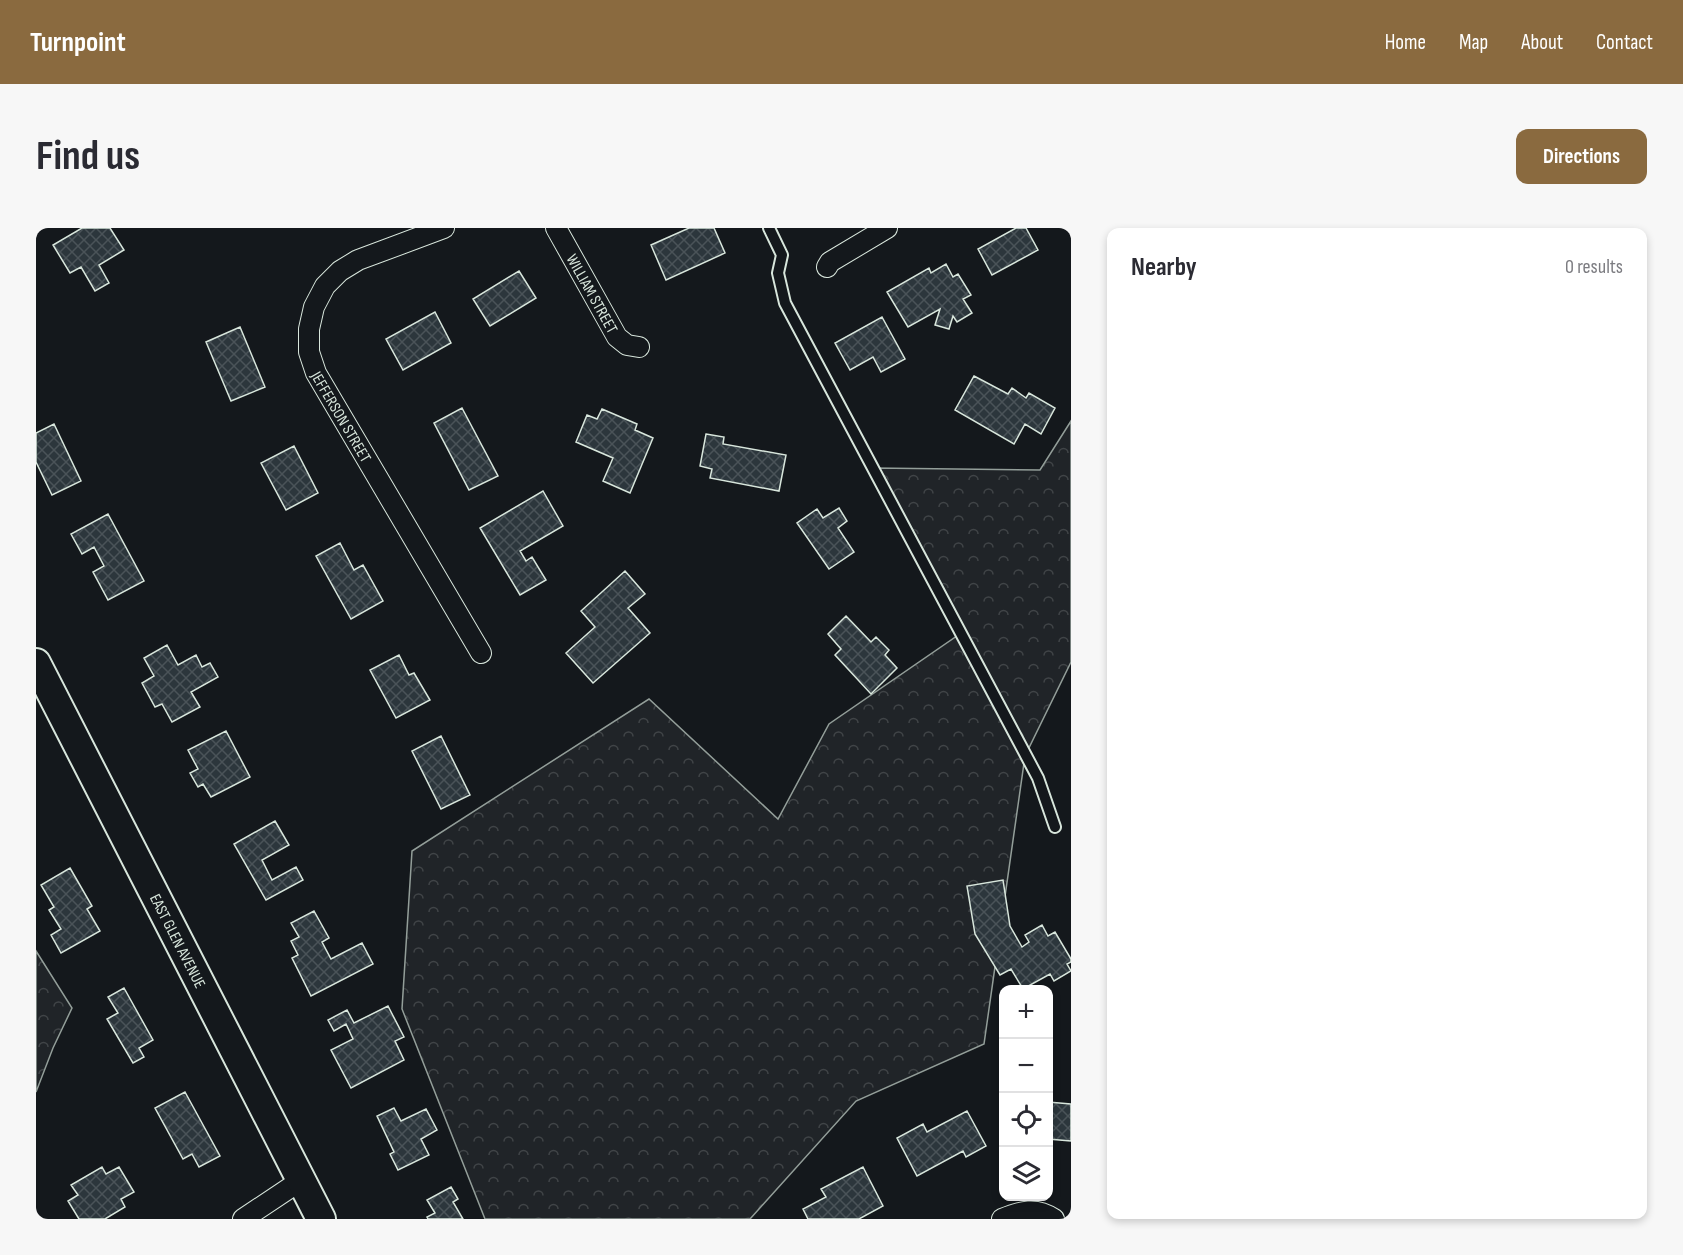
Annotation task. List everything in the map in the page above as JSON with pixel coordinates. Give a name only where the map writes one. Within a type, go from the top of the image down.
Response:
[{"type":"street","name":"JEFFERSON STREET","points":[[444,228],[358,260],[340,271],[326,286],[314,307],[309,329],[309,352],[316,373],[481,653]]},
{"type":"street","name":"WILLIAM STREET","points":[[556,228],[617,337],[627,345],[639,346]]},
{"type":"street","points":[[827,267],[830,262],[887,228]]},
{"type":"street","name":"EAST GLEN AVENUE","points":[[36,663],[300,1182],[321,1219]]},
{"type":"street","points":[[243,1219],[300,1182]]},
{"type":"street","points":[[1002,1219],[1019,1212],[1042,1212],[1054,1219]]},
{"type":"lane","points":[[769,228],[782,255],[778,273],[784,303],[1038,778],[1055,827]]},
{"type":"green space","points":[[1071,421],[1071,662],[1025,756],[984,1044],[856,1101],[750,1219],[485,1219],[402,1009],[412,851],[649,699],[778,819],[829,724],[964,631],[874,468],[1040,470]]},
{"type":"green space","points":[[36,951],[72,1008],[36,1092]]},
{"type":"building","points":[[82,228],[110,228],[124,250],[99,265],[109,283],[95,291],[81,267],[70,273],[53,245]]},
{"type":"building","points":[[689,228],[714,228],[725,253],[666,280],[651,245]]},
{"type":"building","points":[[1016,228],[1026,228],[1038,250],[992,275],[978,249]]},
{"type":"building","points":[[946,264],[953,277],[958,274],[971,295],[963,299],[972,313],[957,322],[953,316],[949,329],[935,325],[940,309],[908,327],[887,292],[929,268],[931,273]]},
{"type":"building","points":[[519,271],[536,298],[490,326],[473,299]]},
{"type":"building","points":[[435,312],[451,343],[403,370],[386,339]]},
{"type":"building","points":[[882,317],[905,359],[881,372],[873,357],[850,370],[835,343]]},
{"type":"building","points":[[240,327],[265,387],[231,401],[206,342]]},
{"type":"building","points":[[974,376],[1008,394],[1012,388],[1026,398],[1029,393],[1055,408],[1041,434],[1025,424],[1014,444],[955,410]]},
{"type":"building","points":[[462,408],[498,476],[469,490],[434,423]]},
{"type":"building","points":[[602,409],[637,424],[635,430],[653,438],[630,493],[603,481],[613,458],[576,442],[587,415],[597,419]]},
{"type":"building","points":[[54,424],[81,481],[52,495],[36,462],[36,433]]},
{"type":"building","points":[[706,434],[724,437],[723,444],[786,455],[779,491],[710,478],[712,469],[700,466]]},
{"type":"building","points":[[294,446],[318,493],[286,510],[261,463]]},
{"type":"building","points":[[543,491],[563,526],[520,551],[526,561],[532,557],[546,580],[520,595],[480,528]]},
{"type":"building","points":[[839,508],[847,521],[838,528],[854,552],[829,569],[797,523],[817,509],[823,518]]},
{"type":"building","points":[[108,514],[144,581],[108,600],[93,572],[104,566],[94,547],[82,554],[71,534]]},
{"type":"building","points":[[340,543],[354,570],[363,565],[383,601],[351,619],[316,556]]},
{"type":"building","points":[[625,571],[645,594],[628,608],[650,633],[593,683],[566,653],[595,627],[581,611]]},
{"type":"building","points":[[846,616],[871,642],[876,637],[889,650],[885,655],[897,668],[871,694],[835,655],[841,649],[828,634]]},
{"type":"building","points":[[167,645],[178,665],[196,655],[202,667],[210,663],[218,677],[191,692],[200,707],[172,722],[162,704],[155,707],[142,683],[154,676],[144,658]]},
{"type":"building","points":[[399,655],[409,675],[414,673],[430,700],[396,718],[370,670]]},
{"type":"building","points":[[226,731],[250,777],[211,797],[203,784],[198,787],[190,773],[198,769],[188,750]]},
{"type":"building","points":[[441,736],[470,795],[441,809],[412,751]]},
{"type":"building","points":[[275,821],[289,845],[262,860],[272,880],[296,867],[303,880],[266,900],[234,844]]},
{"type":"building","points":[[70,868],[92,906],[87,909],[100,931],[61,953],[51,935],[61,929],[49,910],[54,907],[41,885]]},
{"type":"building","points":[[1003,880],[1010,926],[1022,947],[1029,942],[1025,935],[1042,925],[1048,936],[1055,932],[1071,959],[1071,962],[1067,964],[1071,971],[1054,981],[1050,974],[1030,985],[1021,985],[1011,969],[1000,975],[975,934],[967,886]]},
{"type":"building","points":[[314,911],[329,938],[322,942],[331,959],[362,943],[373,964],[311,996],[292,958],[298,955],[291,941],[299,937],[291,923]]},
{"type":"building","points":[[124,988],[153,1040],[139,1048],[144,1057],[133,1063],[107,1019],[118,1013],[108,997]]},
{"type":"building","points":[[388,1006],[404,1037],[395,1041],[404,1060],[351,1088],[331,1050],[353,1039],[346,1024],[334,1031],[328,1020],[347,1010],[354,1023]]},
{"type":"building","points":[[185,1092],[220,1156],[199,1167],[192,1154],[183,1159],[155,1108]]},
{"type":"building","points":[[1053,1102],[1071,1104],[1071,1141],[1053,1139]]},
{"type":"building","points":[[394,1108],[401,1121],[426,1109],[437,1130],[421,1139],[429,1155],[398,1170],[390,1154],[394,1152],[377,1116]]},
{"type":"building","points":[[967,1111],[986,1146],[966,1157],[963,1151],[917,1176],[897,1138],[923,1124],[927,1132]]},
{"type":"building","points":[[102,1167],[106,1174],[119,1167],[134,1192],[121,1199],[125,1207],[105,1219],[79,1219],[68,1201],[78,1195],[71,1185]]},
{"type":"building","points":[[863,1167],[883,1206],[859,1219],[808,1219],[803,1209],[826,1197],[821,1189]]},
{"type":"building","points":[[451,1187],[458,1199],[453,1202],[463,1219],[428,1219],[427,1217],[435,1213],[427,1200]]}]
